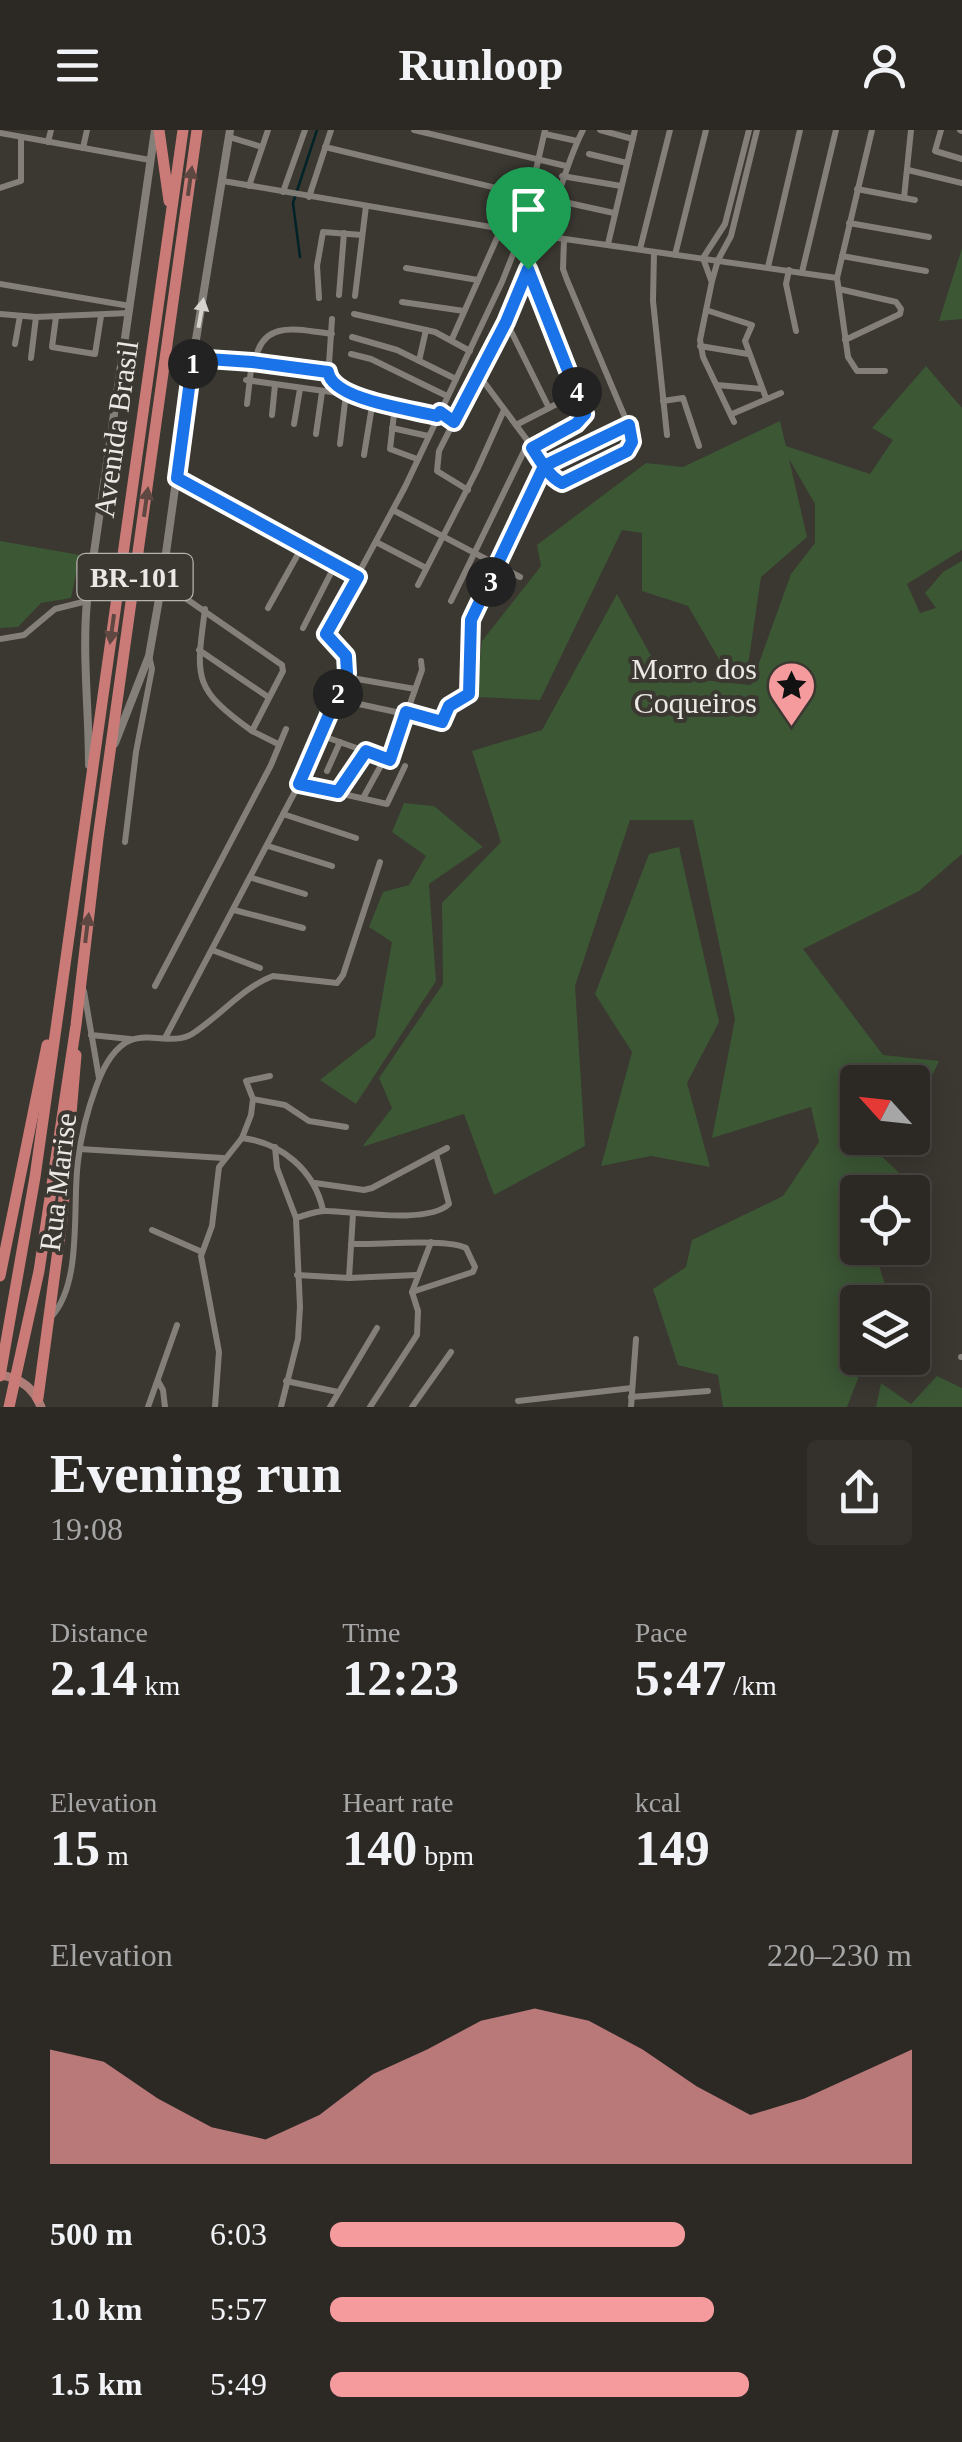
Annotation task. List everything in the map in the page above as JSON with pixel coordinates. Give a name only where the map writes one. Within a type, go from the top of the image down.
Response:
[{"type":"highway","points":[[157,130],[171,220]]},
{"type":"highway","name":"Avenida Brasil","points":[[0,1376],[35,1177],[183,130]]},
{"type":"highway","name":"Avenida Brasil","points":[[9,1407],[39,1271],[76,1025],[108,762],[197,130]]},
{"type":"highway","points":[[0,1276],[44,1059],[57,1018]]},
{"type":"highway","points":[[39,1403],[79,1117],[76,1025]]},
{"type":"main road","points":[[0,1376],[18,1380],[39,1403]]},
{"type":"street","points":[[48,142],[51,130]]},
{"type":"street","points":[[83,148],[88,130]]},
{"type":"street","name":"Avenida Brasil","points":[[88,794],[90,714],[84,649],[87,601],[157,130]]},
{"type":"street","points":[[249,186],[268,130]]},
{"type":"street","points":[[291,194],[304,130]]},
{"type":"street","points":[[309,197],[330,130]]},
{"type":"street","points":[[414,130],[566,166]]},
{"type":"street","points":[[468,490],[440,475],[436,465],[438,451],[506,322],[544,236],[562,176],[583,130]]},
{"type":"street","points":[[600,130],[633,139]]},
{"type":"street","points":[[608,244],[635,130]]},
{"type":"street","points":[[640,250],[670,130]]},
{"type":"street","points":[[675,255],[706,130]]},
{"type":"street","points":[[703,258],[725,224],[749,130]]},
{"type":"street","points":[[758,130],[731,236],[712,281],[700,346],[732,418],[781,392]]},
{"type":"street","points":[[768,267],[800,130]]},
{"type":"street","points":[[802,272],[836,130]]},
{"type":"street","points":[[872,130],[837,278],[848,357],[857,371],[885,372]]},
{"type":"street","points":[[904,198],[912,130]]},
{"type":"street","points":[[940,130],[935,151],[962,160]]},
{"type":"street","points":[[166,1038],[299,784],[346,676],[346,656],[326,634],[393,510],[522,232],[545,132],[577,141]]},
{"type":"street","points":[[0,133],[150,160]]},
{"type":"street","points":[[229,133],[262,147]]},
{"type":"street","name":"Avenida Brasil","points":[[108,762],[148,656],[229,133]]},
{"type":"street","points":[[0,188],[21,181],[22,137]]},
{"type":"street","points":[[325,147],[530,196]]},
{"type":"street","points":[[588,154],[626,164]]},
{"type":"street","points":[[908,170],[962,183]]},
{"type":"street","points":[[562,176],[621,186]]},
{"type":"street","points":[[223,182],[544,236],[837,278]]},
{"type":"street","points":[[857,189],[914,200]]},
{"type":"street","points":[[554,200],[614,213]]},
{"type":"street","points":[[355,296],[366,206]]},
{"type":"street","points":[[850,223],[929,236]]},
{"type":"street","points":[[452,338],[501,229]]},
{"type":"street","points":[[319,298],[317,266],[322,234],[326,231],[362,236]]},
{"type":"street","points":[[339,295],[344,233]]},
{"type":"street","points":[[478,374],[544,466],[560,482],[627,451],[633,440],[629,425],[563,269],[564,239]]},
{"type":"street","points":[[654,252],[653,302],[666,435]]},
{"type":"street","points":[[842,256],[926,271]]},
{"type":"street","points":[[703,258],[712,281]]},
{"type":"street","points":[[406,268],[478,280]]},
{"type":"street","points":[[451,601],[530,446],[576,424],[585,414],[528,269]]},
{"type":"street","points":[[789,270],[786,284],[796,332]]},
{"type":"street","points":[[0,284],[130,310]]},
{"type":"street","points":[[839,289],[896,302],[902,309],[890,320],[846,340]]},
{"type":"street","points":[[402,302],[464,311]]},
{"type":"street","points":[[0,314],[101,315],[130,310]]},
{"type":"street","points":[[706,310],[752,325],[744,338],[766,398]]},
{"type":"street","points":[[354,314],[452,338],[470,351]]},
{"type":"street","points":[[56,316],[54,349],[94,354],[101,315]]},
{"type":"street","points":[[15,344],[20,316]]},
{"type":"street","points":[[31,358],[36,317]]},
{"type":"street","points":[[332,319],[328,372],[332,383],[346,394]]},
{"type":"street","points":[[506,322],[549,408]]},
{"type":"street","points":[[247,404],[253,362],[266,337],[291,328],[332,334]]},
{"type":"street","points":[[419,361],[426,330]]},
{"type":"street","points":[[352,337],[384,346],[456,379]]},
{"type":"street","points":[[700,346],[750,354]]},
{"type":"street","points":[[351,354],[371,359],[447,396]]},
{"type":"street","points":[[193,358],[328,372]]},
{"type":"street","points":[[248,381],[346,394],[438,414],[454,422]]},
{"type":"street","points":[[272,415],[275,385]]},
{"type":"street","points":[[716,385],[762,388]]},
{"type":"street","points":[[294,424],[300,390]]},
{"type":"street","points":[[316,434],[322,392]]},
{"type":"street","points":[[516,426],[578,393]]},
{"type":"street","points":[[340,444],[346,394]]},
{"type":"street","points":[[663,402],[683,398],[698,446]]},
{"type":"street","points":[[364,454],[373,400]]},
{"type":"street","points":[[394,405],[390,449],[417,459]]},
{"type":"street","points":[[418,585],[504,410]]},
{"type":"street","points":[[336,699],[442,722],[449,706],[469,694],[471,620],[544,466],[629,425]]},
{"type":"street","points":[[392,428],[428,436]]},
{"type":"street","points":[[177,478],[358,577]]},
{"type":"street","points":[[393,510],[520,577]]},
{"type":"street","points":[[376,542],[426,568]]},
{"type":"street","points":[[268,608],[302,547]]},
{"type":"street","points":[[304,628],[335,565]]},
{"type":"street","points":[[162,582],[279,663],[283,670],[255,733]]},
{"type":"street","points":[[0,639],[24,634],[55,609],[87,601]]},
{"type":"street","points":[[204,609],[198,667],[205,687],[228,714],[278,744]]},
{"type":"street","points":[[199,650],[268,698]]},
{"type":"street","points":[[125,842],[136,752],[152,670],[148,656]]},
{"type":"street","points":[[320,735],[390,760],[422,670],[421,662]]},
{"type":"street","points":[[346,676],[415,689]]},
{"type":"street","points":[[155,986],[286,729]]},
{"type":"street","points":[[327,771],[340,742]]},
{"type":"street","points":[[338,792],[366,751]]},
{"type":"street","points":[[363,798],[385,758]]},
{"type":"street","points":[[299,784],[387,804],[405,766]]},
{"type":"street","points":[[283,814],[356,838]]},
{"type":"street","points":[[268,846],[332,866]]},
{"type":"street","points":[[91,1035],[133,1039],[187,1037],[267,978],[337,983],[380,862]]},
{"type":"street","points":[[252,878],[305,894]]},
{"type":"street","points":[[234,910],[303,928]]},
{"type":"street","points":[[212,950],[260,968]]},
{"type":"street","points":[[82,976],[99,1079]]},
{"type":"street","name":"Rua Marise","points":[[51,1317],[62,1300],[72,1258],[79,1117],[114,1052],[133,1039]]},
{"type":"street","points":[[215,1407],[219,1352],[203,1276],[202,1252],[212,1226],[215,1184],[224,1158],[242,1138],[251,1115],[247,1079],[270,1076]]},
{"type":"street","points":[[252,1099],[285,1105],[308,1121],[346,1128]]},
{"type":"street","points":[[242,1138],[262,1140],[275,1147],[316,1183],[364,1190],[447,1148]]},
{"type":"street","points":[[275,1147],[277,1168],[296,1218],[300,1324],[281,1407]]},
{"type":"street","points":[[80,1148],[224,1158]]},
{"type":"street","points":[[296,1218],[323,1210],[429,1214],[446,1208],[448,1195],[436,1154]]},
{"type":"street","points":[[316,1183],[323,1210]]},
{"type":"street","points":[[348,1278],[353,1214]]},
{"type":"street","points":[[152,1230],[202,1252]]},
{"type":"street","points":[[370,1407],[417,1334],[418,1311],[412,1292],[430,1242]]},
{"type":"street","points":[[351,1244],[463,1245],[475,1267],[473,1272],[412,1292]]},
{"type":"street","points":[[297,1274],[348,1278],[416,1276]]},
{"type":"street","points":[[148,1407],[176,1325]]},
{"type":"street","points":[[330,1407],[378,1328]]},
{"type":"street","points":[[631,1407],[636,1339]]},
{"type":"street","points":[[412,1407],[451,1352]]},
{"type":"street","points":[[157,1380],[165,1407]]},
{"type":"street","points":[[286,1380],[338,1392]]},
{"type":"street","points":[[518,1401],[708,1391]]},
{"type":"green space","points":[[962,248],[962,319],[939,321]]},
{"type":"green space","points":[[926,366],[962,408],[962,550],[907,584],[920,613],[936,608],[925,593],[943,572],[962,561],[962,854],[919,891],[803,949],[883,1055],[939,1061],[930,1080],[930,1065],[840,1065],[840,1155],[880,1155],[901,1175],[840,1175],[840,1265],[879,1265],[885,1285],[840,1285],[840,1375],[859,1375],[847,1407],[723,1407],[718,1375],[678,1365],[653,1289],[686,1267],[692,1240],[783,1196],[819,1142],[811,1107],[712,1138],[735,1019],[693,820],[630,820],[575,986],[585,1146],[494,1195],[464,1114],[362,1147],[392,1108],[379,1078],[443,984],[442,903],[501,842],[472,751],[542,730],[617,594],[662,676],[751,685],[791,574],[815,543],[815,504],[789,459],[807,537],[761,577],[747,672],[727,673],[688,606],[642,591],[642,533],[622,530],[540,700],[476,697],[482,641],[541,566],[537,545],[646,463],[683,467],[780,421],[786,446],[870,474],[893,440],[872,428]]},
{"type":"green space","points":[[0,541],[80,555],[71,598],[41,603],[18,627],[0,628]]},
{"type":"green space","points":[[404,803],[434,806],[483,847],[429,884],[436,981],[356,1104],[320,1080],[375,1037],[392,942],[369,927],[383,892],[409,885],[426,856],[392,832]]},
{"type":"green space","points":[[679,847],[719,1022],[687,1083],[710,1167],[651,1156],[601,1166],[632,1052],[595,994],[649,854]]},
{"type":"green space","points":[[937,1376],[962,1388],[962,1407],[876,1407],[881,1383],[911,1404]]},
{"type":"waterway","points":[[300,257],[293,203],[317,130]]},
{"type":"place","name":"Morro dos Coqueiros","points":[[792,728]]},
{"type":"route","points":[[528,269],[506,322],[454,422],[440,412],[437,416],[346,394],[332,383],[328,372],[193,358],[177,478],[358,577],[326,634],[346,656],[347,673],[299,784],[338,792],[366,751],[390,760],[406,712],[442,722],[449,706],[469,694],[471,620],[544,466],[629,425],[632,442],[627,451],[562,483],[556,480],[544,466],[532,448],[576,424],[585,414],[528,269]]}]
